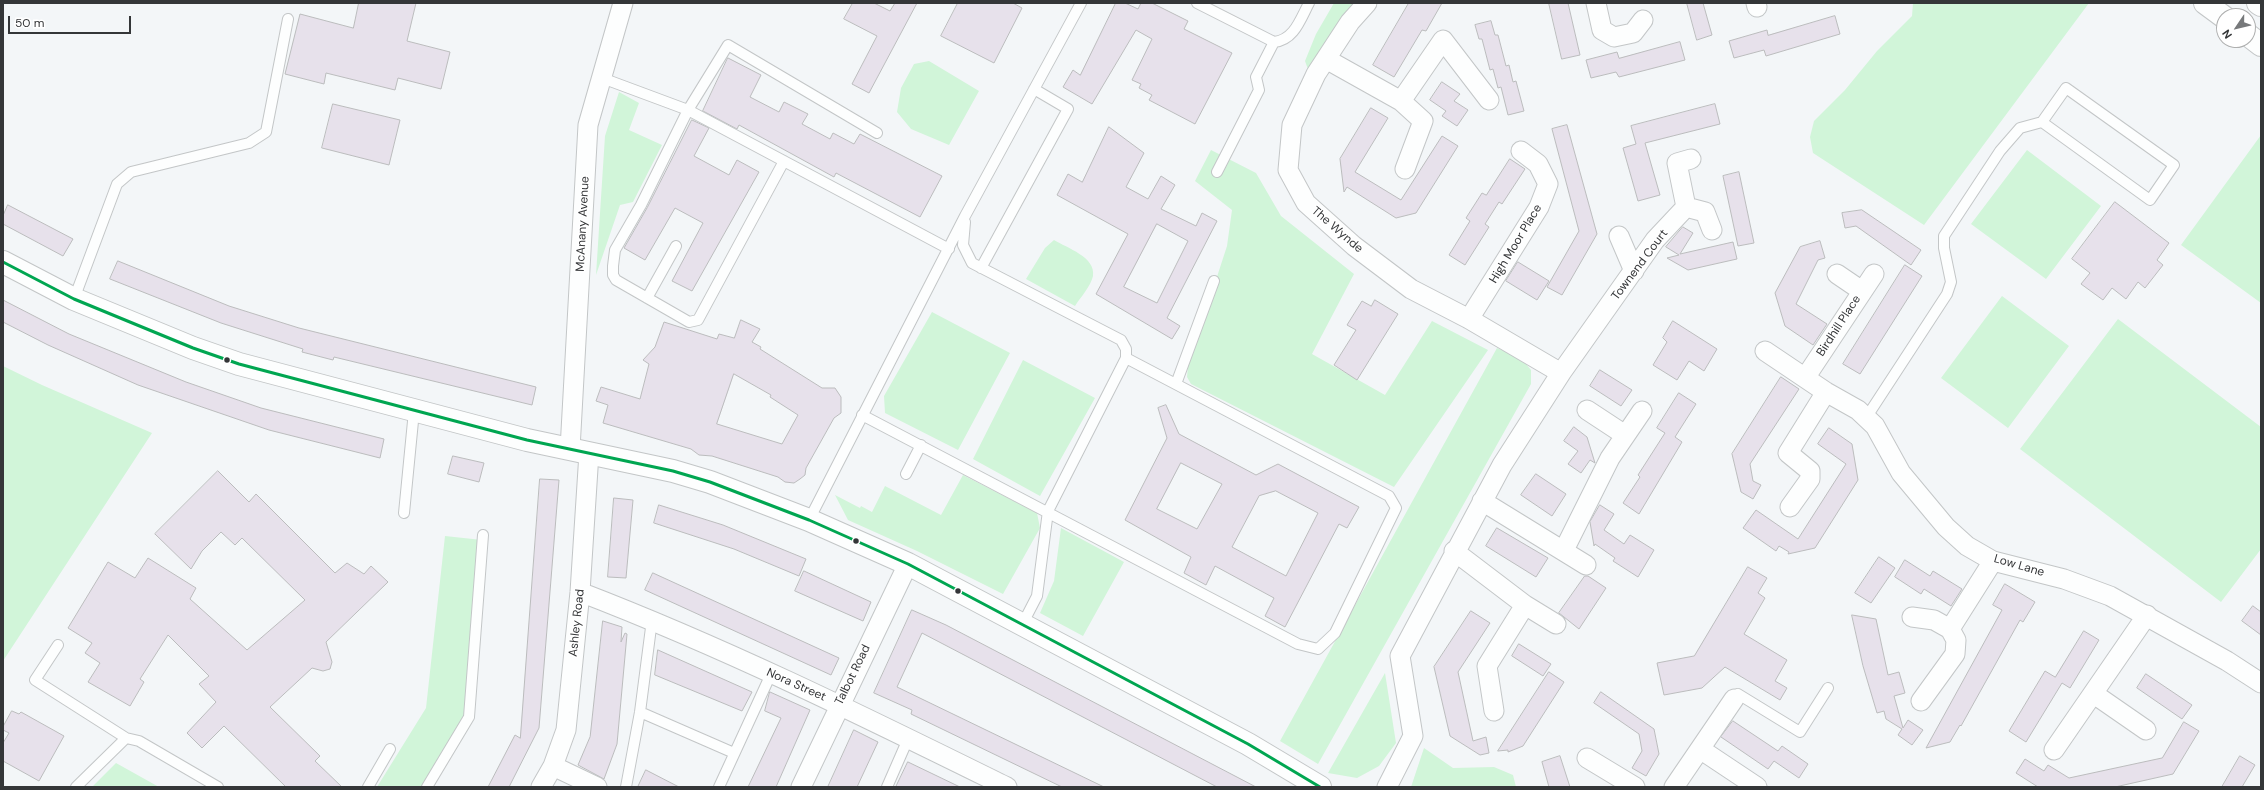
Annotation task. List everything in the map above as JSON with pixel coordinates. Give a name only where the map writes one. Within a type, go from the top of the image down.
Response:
[{"type":"main road","points":[[2205,3],[2216,11]]},
{"type":"main road","points":[[3,262],[74,299],[187,346],[239,364],[527,440],[673,471],[710,482],[809,520],[908,564],[1248,744],[1320,787]]},
{"type":"street","name":"McAnany Avenue","points":[[579,451],[588,125],[623,3]]},
{"type":"street","name":"The Wynde","points":[[1366,3],[1316,74],[1292,125],[1288,170],[1306,203],[1354,246],[1411,289],[1469,319],[1561,373]]},
{"type":"street","points":[[1596,3],[1602,30],[1614,37],[1633,33],[1643,20]]},
{"type":"street","points":[[1401,101],[1443,40],[1489,100]]},
{"type":"street","points":[[1326,59],[1401,101],[1423,121],[1405,169]]},
{"type":"street","name":"High Moor Place","points":[[1469,319],[1540,207],[1548,184],[1538,164],[1522,151]]},
{"type":"street","points":[[1691,159],[1677,163],[1686,208],[1705,212],[1712,230]]},
{"type":"street","name":"Townend Court","points":[[1386,787],[1413,736],[1400,656],[1454,551],[1502,465],[1561,373],[1655,240],[1686,208]]},
{"type":"street","points":[[1619,236],[1634,271]]},
{"type":"street","points":[[1837,274],[1862,291]]},
{"type":"street","name":"Birdhill Place","points":[[1805,378],[1874,274]]},
{"type":"street","name":"Low Lane","points":[[1765,351],[1826,392],[1858,410],[1875,426],[1901,473],[1946,527],[1967,546],[1993,561],[2064,578],[2110,596],[2147,615],[2228,661],[2261,683]]},
{"type":"street","points":[[1790,507],[1810,479],[1810,471],[1788,453],[1826,392]]},
{"type":"street","points":[[1587,410],[1626,435]]},
{"type":"street","points":[[1564,550],[1610,458],[1642,411]]},
{"type":"street","name":"Ashley Road","points":[[541,787],[553,766],[566,730],[580,592],[579,451]]},
{"type":"street","points":[[1482,501],[1586,564]]},
{"type":"street","points":[[1454,551],[1525,605],[1556,624]]},
{"type":"street","points":[[1950,629],[1993,561]]},
{"type":"street","name":"Talbot Road","points":[[800,787],[908,564]]},
{"type":"street","name":"Nora Street","points":[[580,592],[652,620],[839,704],[1007,787]]},
{"type":"street","points":[[1494,711],[1487,666],[1525,605]]},
{"type":"street","points":[[2054,750],[2147,615]]},
{"type":"street","points":[[1912,617],[1934,620],[1950,629],[1956,640],[1955,654],[1922,701]]},
{"type":"street","points":[[2094,694],[2146,730]]},
{"type":"street","points":[[1674,787],[1734,699]]},
{"type":"street","points":[[1700,749],[1757,787]]},
{"type":"street","points":[[1587,758],[1635,787]]},
{"type":"street","points":[[553,766],[597,787]]},
{"type":"lane","points":[[809,520],[965,216],[1081,3]]},
{"type":"lane","points":[[1197,3],[1274,42],[1283,41],[1291,36],[1309,3]]},
{"type":"lane","points":[[74,299],[117,184],[131,172],[249,143],[266,132],[288,18]]},
{"type":"lane","points":[[1217,172],[1259,90],[1256,77],[1274,42]]},
{"type":"lane","points":[[784,161],[698,320],[689,322],[616,280],[613,275],[615,250],[641,205],[688,110],[728,46],[878,133]]},
{"type":"lane","points":[[602,78],[688,110],[948,249]]},
{"type":"lane","points":[[1866,418],[1947,294],[1951,282],[1944,248],[1944,236],[2000,151],[2020,128],[2042,122],[2066,88],[2174,165],[2150,200],[2042,122]]},
{"type":"lane","points":[[981,268],[1068,109],[1034,89]]},
{"type":"lane","points":[[965,216],[963,245],[972,263],[1121,340],[1126,349],[1126,358],[1048,511],[1037,596],[1022,624]]},
{"type":"lane","points":[[647,298],[676,246]]},
{"type":"lane","points":[[1176,384],[1214,281]]},
{"type":"lane","points":[[862,415],[1048,511],[1298,644],[1318,649],[1335,633],[1396,508],[1389,496],[1126,358]]},
{"type":"lane","points":[[404,513],[414,411]]},
{"type":"lane","points":[[906,474],[920,445]]},
{"type":"lane","points":[[427,787],[469,717],[483,535]]},
{"type":"lane","points":[[626,787],[640,712],[652,620]]},
{"type":"lane","points":[[58,645],[35,680],[126,738],[139,741],[218,787]]},
{"type":"lane","points":[[719,787],[771,674]]},
{"type":"lane","points":[[1734,699],[1738,694],[1800,732],[1828,688]]},
{"type":"lane","points":[[640,712],[734,753]]},
{"type":"lane","points":[[76,787],[126,738]]},
{"type":"lane","points":[[887,787],[908,738]]},
{"type":"lane","points":[[368,787],[390,749]]},
{"type":"green space","points":[[1334,3],[1354,3],[1309,72],[1305,61],[1316,34]]},
{"type":"green space","points":[[1913,3],[2089,3],[1924,225],[1813,153],[1810,137],[1814,121],[1845,90],[1877,51],[1912,16]]},
{"type":"green space","points":[[929,61],[979,91],[949,145],[911,129],[897,112],[901,88],[914,64]]},
{"type":"green space","points":[[619,92],[639,103],[629,130],[662,145],[633,202],[620,205],[596,275],[605,136]]},
{"type":"green space","points":[[2261,135],[2261,303],[2181,245]]},
{"type":"green space","points":[[1211,150],[1256,173],[1281,216],[1354,274],[1312,354],[1385,395],[1432,321],[1488,350],[1394,487],[1191,384],[1187,377],[1188,366],[1227,246],[1232,210],[1195,181]]},
{"type":"green space","points":[[2027,150],[2101,206],[2046,279],[1971,224]]},
{"type":"green space","points":[[1054,240],[1080,254],[1090,263],[1093,269],[1093,276],[1090,284],[1075,306],[1026,279],[1045,248]]},
{"type":"green space","points":[[2002,296],[2069,346],[2008,428],[1941,378]]},
{"type":"green space","points":[[932,312],[1010,353],[958,450],[885,413],[884,396]]},
{"type":"green space","points":[[2118,319],[2261,427],[2261,549],[2221,602],[2020,449]]},
{"type":"green space","points":[[1497,348],[1521,358],[1531,370],[1531,384],[1318,764],[1280,741]]},
{"type":"green space","points":[[1023,360],[1095,398],[1040,496],[973,459]]},
{"type":"green space","points":[[3,366],[42,385],[152,433],[3,661]]},
{"type":"green space","points":[[963,475],[1037,513],[1040,528],[1003,594],[917,551],[848,520],[835,495],[860,508],[861,506],[872,512],[885,486],[941,515]]},
{"type":"green space","points":[[1061,528],[1124,562],[1083,636],[1040,613],[1054,581]]},
{"type":"green space","points":[[445,536],[482,540],[469,717],[427,787],[377,787],[426,708]]},
{"type":"green space","points":[[1385,673],[1396,743],[1379,766],[1357,778],[1328,773]]},
{"type":"green space","points":[[1424,748],[1453,768],[1494,767],[1513,775],[1516,787],[1411,787]]},
{"type":"green space","points":[[116,763],[159,787],[92,787]]},
{"type":"building","points":[[359,3],[416,3],[407,41],[450,52],[441,89],[398,78],[395,90],[326,73],[324,84],[285,74],[300,14],[353,28]]},
{"type":"building","points":[[853,3],[874,3],[890,11],[895,3],[917,3],[869,93],[852,84],[877,36],[844,19]]},
{"type":"building","points":[[958,3],[1013,3],[1022,8],[994,63],[941,36]]},
{"type":"building","points":[[1116,3],[1125,3],[1138,9],[1141,3],[1152,3],[1188,21],[1184,29],[1232,53],[1195,124],[1149,100],[1152,95],[1139,88],[1141,84],[1132,80],[1152,39],[1136,30],[1092,104],[1063,87],[1073,70],[1080,75]]},
{"type":"building","points":[[1409,3],[1442,3],[1426,31],[1422,30],[1394,77],[1373,65]]},
{"type":"building","points":[[1549,3],[1568,3],[1580,55],[1562,59]]},
{"type":"building","points":[[1687,3],[1703,3],[1712,35],[1697,40]]},
{"type":"building","points":[[1835,16],[1840,34],[1766,56],[1764,50],[1734,58],[1729,41],[1767,30],[1768,35]]},
{"type":"building","points":[[1491,21],[1495,35],[1498,35],[1506,66],[1509,65],[1513,82],[1516,81],[1524,111],[1508,115],[1501,87],[1498,88],[1493,69],[1490,70],[1482,39],[1479,39],[1475,25]]},
{"type":"building","points":[[1680,42],[1685,60],[1619,77],[1616,72],[1591,78],[1586,60],[1617,52],[1619,58]]},
{"type":"building","points":[[728,58],[761,75],[750,97],[779,112],[784,102],[808,114],[802,124],[830,139],[833,133],[854,144],[860,134],[942,176],[920,217],[836,173],[834,177],[739,125],[737,129],[703,111]]},
{"type":"building","points":[[1442,82],[1460,94],[1454,101],[1468,110],[1457,126],[1442,116],[1446,111],[1430,100]]},
{"type":"building","points":[[333,104],[400,120],[389,165],[322,148]]},
{"type":"building","points":[[1715,104],[1720,124],[1645,143],[1660,195],[1638,201],[1623,148],[1636,144],[1631,126]]},
{"type":"building","points":[[1371,108],[1388,118],[1355,172],[1401,200],[1442,136],[1458,146],[1416,213],[1396,218],[1347,187],[1344,192],[1340,159]]},
{"type":"building","points":[[692,120],[709,128],[694,156],[729,175],[737,160],[759,172],[692,291],[672,281],[703,223],[675,208],[645,260],[624,248],[647,208]]},
{"type":"building","points":[[1567,125],[1597,234],[1562,295],[1547,287],[1579,231],[1552,129]]},
{"type":"building","points":[[1109,127],[1144,153],[1126,187],[1148,199],[1161,176],[1175,185],[1161,209],[1196,226],[1202,213],[1217,221],[1167,318],[1180,326],[1172,339],[1096,294],[1128,234],[1057,195],[1068,174],[1082,182]],"holes":[[[1157,224],[1188,241],[1157,303],[1124,287]]]},
{"type":"building","points":[[1510,159],[1525,169],[1502,204],[1499,202],[1485,224],[1489,227],[1465,265],[1449,255],[1470,221],[1466,218],[1482,193],[1486,195]]},
{"type":"building","points":[[1739,172],[1754,243],[1738,246],[1723,176]]},
{"type":"building","points":[[2115,202],[2169,243],[2157,260],[2163,265],[2145,288],[2138,282],[2126,299],[2112,288],[2103,300],[2081,284],[2090,273],[2072,259]]},
{"type":"building","points":[[8,205],[73,239],[63,256],[3,224],[3,216]]},
{"type":"building","points":[[1862,210],[1921,250],[1911,265],[1856,226],[1845,228],[1842,213]]},
{"type":"building","points":[[1683,227],[1693,233],[1680,254],[1733,242],[1737,259],[1688,270],[1667,258],[1679,255],[1666,247]]},
{"type":"building","points":[[1820,241],[1825,258],[1818,260],[1796,304],[1827,324],[1813,345],[1785,326],[1775,293],[1800,247]]},
{"type":"building","points":[[118,261],[229,306],[299,328],[536,387],[532,405],[334,357],[333,360],[302,352],[303,349],[221,323],[110,279]]},
{"type":"building","points":[[1518,262],[1549,281],[1537,300],[1506,281]]},
{"type":"building","points":[[1905,265],[1922,276],[1860,374],[1843,364]]},
{"type":"building","points":[[3,300],[69,334],[186,382],[261,408],[384,439],[380,458],[269,430],[138,385],[48,345],[3,322]]},
{"type":"building","points":[[1375,300],[1398,314],[1357,380],[1334,365],[1356,330],[1347,325],[1362,301],[1371,306]]},
{"type":"building","points":[[741,320],[760,329],[752,342],[761,347],[760,349],[822,388],[835,388],[841,397],[841,413],[834,418],[806,468],[805,475],[794,483],[785,482],[778,477],[712,456],[699,455],[691,449],[603,423],[608,405],[596,401],[601,387],[640,399],[649,364],[643,360],[655,347],[664,322],[717,339],[719,334],[734,338]],"holes":[[[734,374],[771,395],[770,397],[798,415],[782,444],[717,424]]]},
{"type":"building","points":[[1673,321],[1717,349],[1704,371],[1689,361],[1677,380],[1653,365],[1667,342],[1663,338]]},
{"type":"building","points":[[1600,370],[1632,390],[1621,406],[1590,386]]},
{"type":"building","points":[[1781,377],[1799,389],[1750,464],[1753,481],[1761,485],[1753,499],[1741,492],[1732,454]]},
{"type":"building","points":[[1679,393],[1696,404],[1675,437],[1682,442],[1639,514],[1623,503],[1640,477],[1638,475],[1665,433],[1657,428]]},
{"type":"building","points":[[1166,405],[1179,434],[1256,475],[1278,464],[1359,507],[1347,528],[1339,524],[1285,627],[1265,616],[1274,598],[1215,566],[1206,585],[1184,573],[1191,557],[1125,520],[1167,438],[1158,408]],"holes":[[[1181,463],[1222,484],[1197,529],[1157,509]],[[1276,491],[1318,513],[1286,576],[1232,547],[1259,496]]]},
{"type":"building","points":[[1574,427],[1587,437],[1595,463],[1590,460],[1581,473],[1568,464],[1578,451],[1564,441]]},
{"type":"building","points":[[1829,428],[1852,444],[1858,480],[1815,548],[1788,554],[1789,552],[1779,546],[1776,551],[1743,528],[1756,510],[1798,539],[1846,464],[1818,444]]},
{"type":"building","points":[[453,456],[484,463],[479,482],[448,474]]},
{"type":"building","points":[[218,471],[249,502],[256,494],[335,573],[347,563],[364,574],[371,566],[388,582],[326,642],[332,662],[330,669],[323,671],[312,668],[270,707],[320,756],[315,761],[342,787],[286,787],[224,726],[202,748],[187,733],[216,702],[199,684],[209,676],[168,635],[140,679],[144,682],[130,706],[88,682],[100,663],[85,653],[92,643],[68,628],[108,562],[135,578],[148,558],[196,588],[190,599],[247,650],[305,600],[242,538],[235,545],[221,532],[202,551],[191,569],[155,534]]},
{"type":"building","points":[[1536,474],[1566,494],[1552,516],[1521,495]]},
{"type":"building","points":[[540,479],[559,480],[539,728],[509,787],[488,787],[515,735],[520,738]]},
{"type":"building","points":[[614,498],[633,500],[626,578],[608,577]]},
{"type":"building","points":[[659,505],[723,525],[806,559],[799,576],[734,549],[654,523]]},
{"type":"building","points":[[1600,505],[1614,514],[1604,530],[1624,544],[1630,535],[1654,550],[1638,577],[1613,561],[1615,558],[1595,544],[1594,546],[1590,522]]},
{"type":"building","points":[[1497,528],[1548,558],[1536,577],[1486,546]]},
{"type":"building","points":[[1879,557],[1895,568],[1871,603],[1855,593]]},
{"type":"building","points":[[1905,560],[1930,576],[1933,571],[1962,589],[1951,606],[1924,589],[1921,594],[1895,577]]},
{"type":"building","points":[[1748,567],[1767,578],[1758,593],[1765,598],[1744,634],[1787,660],[1775,681],[1787,688],[1780,700],[1725,667],[1702,688],[1664,695],[1657,663],[1694,656]]},
{"type":"building","points":[[804,571],[871,602],[863,621],[795,591]]},
{"type":"building","points":[[653,573],[839,658],[831,675],[645,590]]},
{"type":"building","points":[[1585,576],[1588,576],[1606,588],[1579,629],[1559,613]]},
{"type":"building","points":[[2005,584],[2035,602],[2023,622],[2020,620],[1961,726],[1960,725],[1950,742],[1926,748],[2002,610],[1993,605]]},
{"type":"building","points":[[2253,606],[2261,612],[2261,635],[2242,621]]},
{"type":"building","points":[[912,610],[946,625],[1256,787],[1217,787],[922,633],[897,687],[1104,787],[1062,787],[911,714],[912,710],[874,693]]},
{"type":"building","points":[[1471,611],[1490,623],[1458,672],[1473,741],[1486,737],[1489,753],[1480,755],[1450,736],[1434,667]]},
{"type":"building","points":[[1852,615],[1876,619],[1888,675],[1899,672],[1905,693],[1894,696],[1903,728],[1908,720],[1923,730],[1912,745],[1898,735],[1902,729],[1886,719],[1884,711],[1877,713],[1863,666]]},
{"type":"building","points":[[603,621],[622,627],[621,642],[625,633],[627,634],[617,744],[604,779],[578,765],[590,737]]},
{"type":"building","points":[[2084,631],[2099,640],[2070,688],[2062,683],[2026,742],[2009,731],[2045,671],[2055,677]]},
{"type":"building","points":[[1519,644],[1551,664],[1543,676],[1512,656]]},
{"type":"building","points":[[658,650],[752,692],[742,711],[655,675]]},
{"type":"building","points":[[1549,672],[1564,682],[1523,746],[1508,752],[1508,750],[1498,751]]},
{"type":"building","points":[[2146,674],[2192,705],[2182,719],[2137,688]]},
{"type":"building","points":[[770,692],[810,710],[776,787],[748,787],[781,718],[765,711]]},
{"type":"building","points":[[1601,692],[1654,729],[1659,754],[1646,776],[1632,768],[1642,751],[1639,734],[1594,703]]},
{"type":"building","points":[[12,711],[19,714],[21,712],[64,736],[39,781],[3,761],[3,743],[9,733],[3,730],[3,727]]},
{"type":"building","points":[[1733,721],[1778,751],[1782,746],[1808,764],[1799,778],[1774,761],[1768,769],[1721,737]]},
{"type":"building","points":[[2184,722],[2199,731],[2173,774],[2115,787],[2038,787],[2016,773],[2025,759],[2044,771],[2048,765],[2069,778],[2162,758]]},
{"type":"building","points":[[854,730],[878,742],[857,787],[828,787]]},
{"type":"building","points":[[1560,756],[1570,787],[1549,787],[1542,762]]},
{"type":"building","points":[[2240,756],[2255,765],[2242,787],[2222,787]]},
{"type":"building","points":[[908,762],[960,787],[896,787]]},
{"type":"building","points":[[646,770],[679,787],[638,787]]},
{"type":"transit line","points":[[3,262],[74,299],[193,348],[239,364],[527,440],[673,471],[710,482],[809,520],[908,564],[1248,744],[1320,787]]}]
